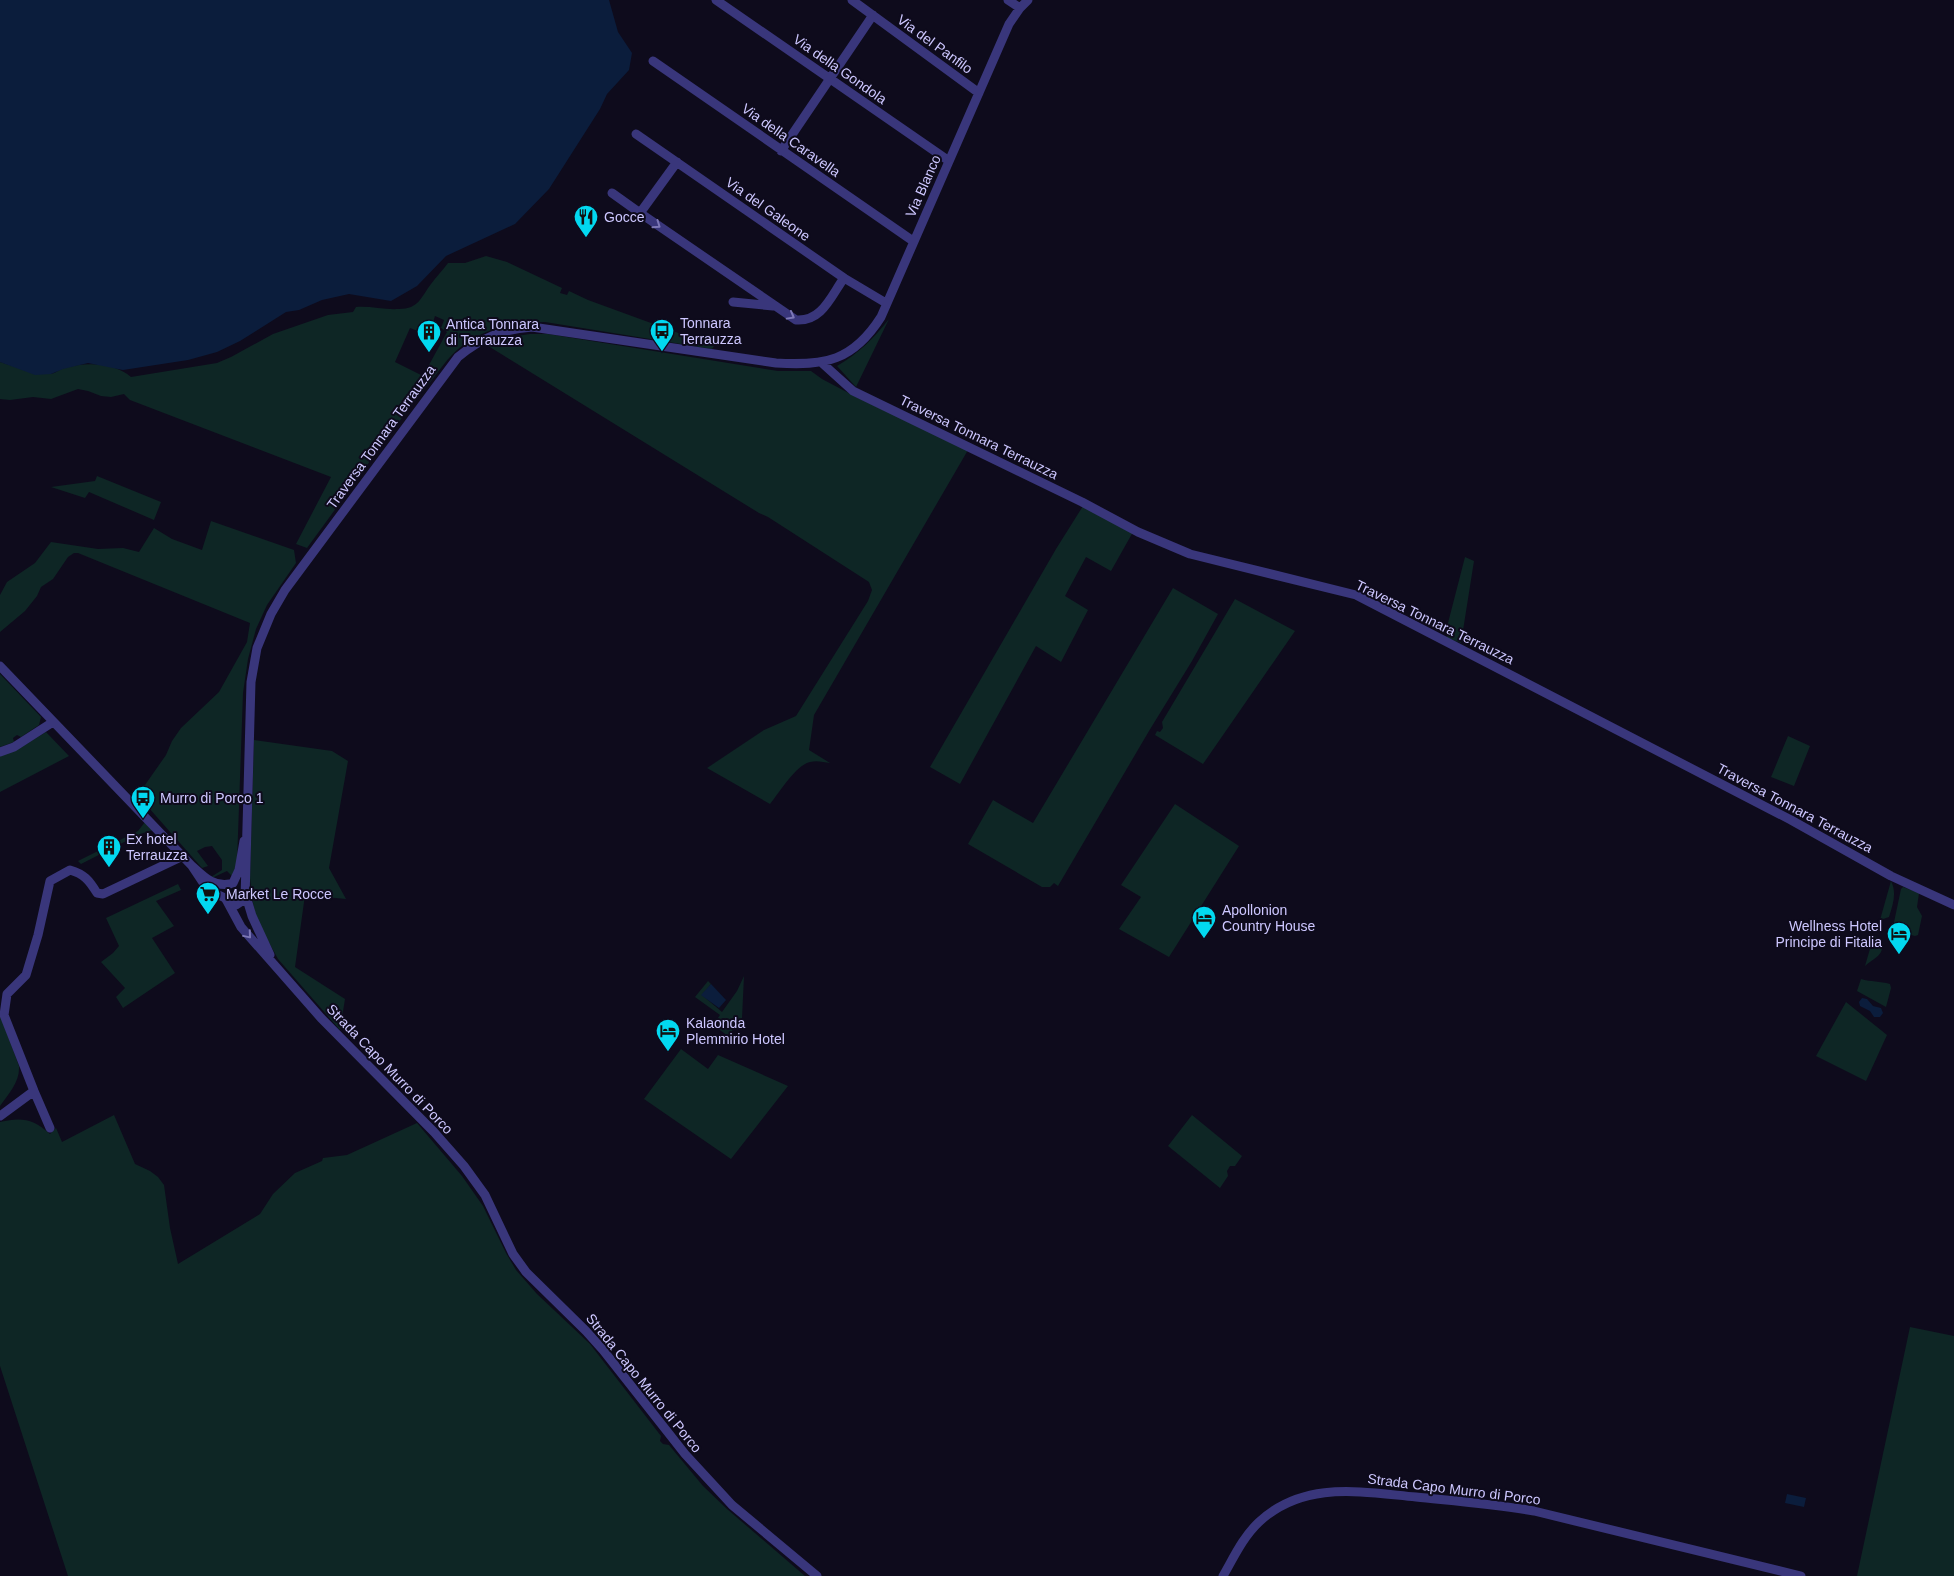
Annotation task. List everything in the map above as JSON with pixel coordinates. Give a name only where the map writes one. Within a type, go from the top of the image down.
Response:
[{"type":"street","name":"Via della Gondola","points":[[716,0],[949,161]]},
{"type":"street","name":"Via del Panfilo","points":[[852,0],[979,92]]},
{"type":"street","points":[[1008,0],[1020,8]]},
{"type":"street","name":"Via Blanco","points":[[822,363],[842,356],[865,337],[881,317],[1009,24],[1028,0]]},
{"type":"street","points":[[781,151],[873,15]]},
{"type":"street","name":"Via della Caravella","points":[[653,61],[913,241]]},
{"type":"street","name":"Via del Galeone","points":[[636,134],[844,278],[886,303]]},
{"type":"street","points":[[640,213],[676,162]]},
{"type":"street","points":[[612,193],[796,320],[805,321],[811,319],[822,310],[844,278]]},
{"type":"street","points":[[733,302],[776,307]]},
{"type":"street","name":"Traversa Tonnara Terrauzza","points":[[246,828],[251,682],[257,648],[271,614],[285,590],[447,369],[462,353],[478,342],[501,331],[532,327],[767,362],[802,365],[822,363],[853,391],[1082,502],[1138,532],[1190,554],[1320,586],[1363,599],[1791,820],[1891,876],[1954,905]]},
{"type":"street","points":[[0,666],[192,866],[212,883],[222,886],[240,884],[246,892],[256,926],[275,964]]},
{"type":"street","points":[[0,752],[14,747],[53,722]]},
{"type":"street","points":[[246,828],[239,870],[231,884],[225,889],[226,900],[241,927],[275,964]]},
{"type":"street","points":[[192,866],[208,890],[236,905],[243,902],[246,892],[246,828]]},
{"type":"street","points":[[50,1128],[4,1015],[4,1002],[7,994],[26,975],[38,935],[50,881],[70,870],[81,873],[88,879],[97,893],[103,894],[183,856]]},
{"type":"street","name":"Strada Capo Murro di Porco","points":[[275,964],[320,1018],[434,1132],[464,1166],[485,1195],[513,1254],[526,1272],[603,1350],[691,1462],[732,1505],[817,1576]]},
{"type":"street","points":[[0,1116],[34,1091]]},
{"type":"street","name":"Strada Capo Murro di Porco","points":[[1223,1576],[1248,1534],[1271,1513],[1312,1494],[1343,1491],[1515,1508],[1594,1525],[1800,1576]]},
{"type":"green space","points":[[486,256],[507,262],[562,288],[560,293],[567,295],[569,291],[588,300],[714,346],[712,349],[545,322],[522,323],[501,327],[481,334],[457,350],[443,365],[307,548],[296,544],[331,477],[130,400],[124,394],[111,397],[101,396],[78,389],[51,399],[33,397],[10,400],[0,399],[0,362],[44,374],[55,373],[72,366],[90,364],[108,366],[116,368],[131,377],[217,363],[273,334],[328,315],[353,312],[356,307],[394,309],[411,307],[419,301],[448,263],[465,263]],"holes":[[[435,316],[444,320],[441,328],[447,332],[423,376],[395,362],[410,328],[423,333],[428,321],[433,322]]]},
{"type":"green space","points":[[889,319],[856,387],[837,366],[865,345]]},
{"type":"green space","points":[[530,334],[548,334],[778,371],[811,371],[858,398],[968,450],[814,715],[809,750],[830,763],[815,761],[799,768],[770,804],[707,768],[764,730],[796,716],[868,601],[872,590],[869,582],[768,517],[485,344],[502,338]]},
{"type":"green space","points":[[97,476],[161,502],[154,520],[89,492],[85,498],[51,487],[95,481]]},
{"type":"green space","points":[[1083,506],[1133,532],[1111,571],[1086,557],[1065,596],[1088,610],[1061,662],[1036,646],[960,784],[930,767],[1056,549]]},
{"type":"green space","points":[[211,521],[294,550],[296,563],[267,605],[256,629],[248,659],[243,693],[237,863],[232,876],[227,871],[214,877],[211,877],[222,870],[222,860],[212,846],[197,851],[208,866],[202,868],[133,790],[145,785],[166,755],[172,741],[181,728],[219,692],[247,642],[250,623],[74,553],[68,557],[53,579],[41,587],[37,596],[25,611],[0,632],[0,595],[7,582],[35,563],[51,542],[98,549],[123,548],[139,552],[154,528],[172,539],[202,550]]},
{"type":"green space","points":[[1465,557],[1474,561],[1461,643],[1447,638],[1448,623]]},
{"type":"green space","points":[[1173,588],[1218,614],[1058,886],[1054,883],[1050,887],[1042,887],[968,844],[993,800],[1033,823]]},
{"type":"green space","points":[[1235,599],[1295,631],[1203,764],[1155,735],[1157,731],[1160,732],[1163,728],[1162,722]]},
{"type":"green space","points":[[0,674],[41,717],[39,725],[21,737],[17,735],[13,738],[14,742],[0,747]]},
{"type":"green space","points":[[46,732],[69,756],[0,792],[0,756],[20,748]]},
{"type":"green space","points":[[1788,736],[1810,746],[1794,786],[1771,777]]},
{"type":"green space","points":[[254,740],[332,751],[348,761],[329,868],[346,899],[305,895],[295,967],[345,999],[340,1030],[278,959],[257,921],[250,878]]},
{"type":"green space","points":[[1175,804],[1239,846],[1169,957],[1119,929],[1141,897],[1121,885]]},
{"type":"green space","points":[[145,822],[153,830],[140,834],[81,864],[78,861],[138,831]]},
{"type":"green space","points":[[1891,881],[1894,894],[1892,908],[1889,917],[1880,920]]},
{"type":"green space","points":[[178,884],[181,890],[156,901],[174,926],[152,938],[175,973],[123,1008],[116,997],[125,988],[101,962],[119,946],[106,918]]},
{"type":"green space","points":[[1903,887],[1919,893],[1917,907],[1922,916],[1918,935],[1915,936],[1896,931],[1893,927]]},
{"type":"green space","points":[[1874,935],[1879,941],[1882,950],[1878,956],[1865,966]]},
{"type":"green space","points":[[744,976],[742,1018],[728,1036],[713,1025],[720,1015],[695,997],[708,981],[711,984],[702,995],[722,1012],[737,991]]},
{"type":"green space","points":[[1861,979],[1890,984],[1891,988],[1886,1007],[1857,991]]},
{"type":"green space","points":[[1846,1002],[1887,1035],[1866,1081],[1816,1056]]},
{"type":"green space","points":[[0,1015],[19,1066],[19,1072],[16,1082],[0,1106]]},
{"type":"green space","points":[[681,1049],[708,1069],[718,1055],[788,1086],[731,1159],[644,1099]]},
{"type":"green space","points":[[114,1115],[135,1164],[150,1171],[164,1185],[170,1228],[178,1264],[260,1214],[273,1194],[295,1173],[322,1161],[323,1158],[347,1155],[417,1123],[462,1176],[483,1206],[516,1270],[537,1294],[590,1344],[661,1436],[660,1441],[663,1444],[669,1445],[703,1486],[727,1509],[805,1576],[68,1576],[0,1366],[0,1122],[27,1120],[50,1134],[56,1128],[62,1142]]},
{"type":"green space","points":[[1192,1115],[1242,1156],[1235,1166],[1230,1166],[1227,1171],[1228,1176],[1220,1188],[1168,1146]]},
{"type":"green space","points":[[1910,1327],[1954,1336],[1954,1576],[1857,1576]]},
{"type":"water","points":[[0,0],[609,0],[618,32],[632,53],[629,70],[607,94],[600,109],[549,189],[515,224],[446,256],[417,286],[391,301],[349,294],[322,300],[299,310],[286,312],[240,341],[217,352],[188,360],[123,370],[88,363],[51,374],[35,375],[0,362]]},
{"type":"water","points":[[711,984],[726,1000],[719,1008],[701,995]]},
{"type":"water","points":[[1862,998],[1867,999],[1873,1006],[1881,1008],[1883,1013],[1880,1017],[1874,1017],[1870,1011],[1860,1006],[1859,1002]]},
{"type":"water","points":[[1787,1494],[1806,1498],[1804,1507],[1785,1503]]},
{"type":"place","name":"Gocce","points":[[586,238]]},
{"type":"place","name":"Tonnara Terrauzza","points":[[662,352]]},
{"type":"place","name":"Antica Tonnara di Terrauzza","points":[[429,353]]},
{"type":"place","name":"Murro di Porco 1","points":[[143,819]]},
{"type":"place","name":"Ex hotel Terrauzza","points":[[109,868]]},
{"type":"place","name":"Market Le Rocce","points":[[208,915]]},
{"type":"place","name":"Apollonion Country House","points":[[1204,939]]},
{"type":"place","name":"Wellness Hotel Principe di Fitalia","points":[[1899,955]]},
{"type":"place","name":"Kalaonda Plemmirio Hotel","points":[[668,1052]]}]
